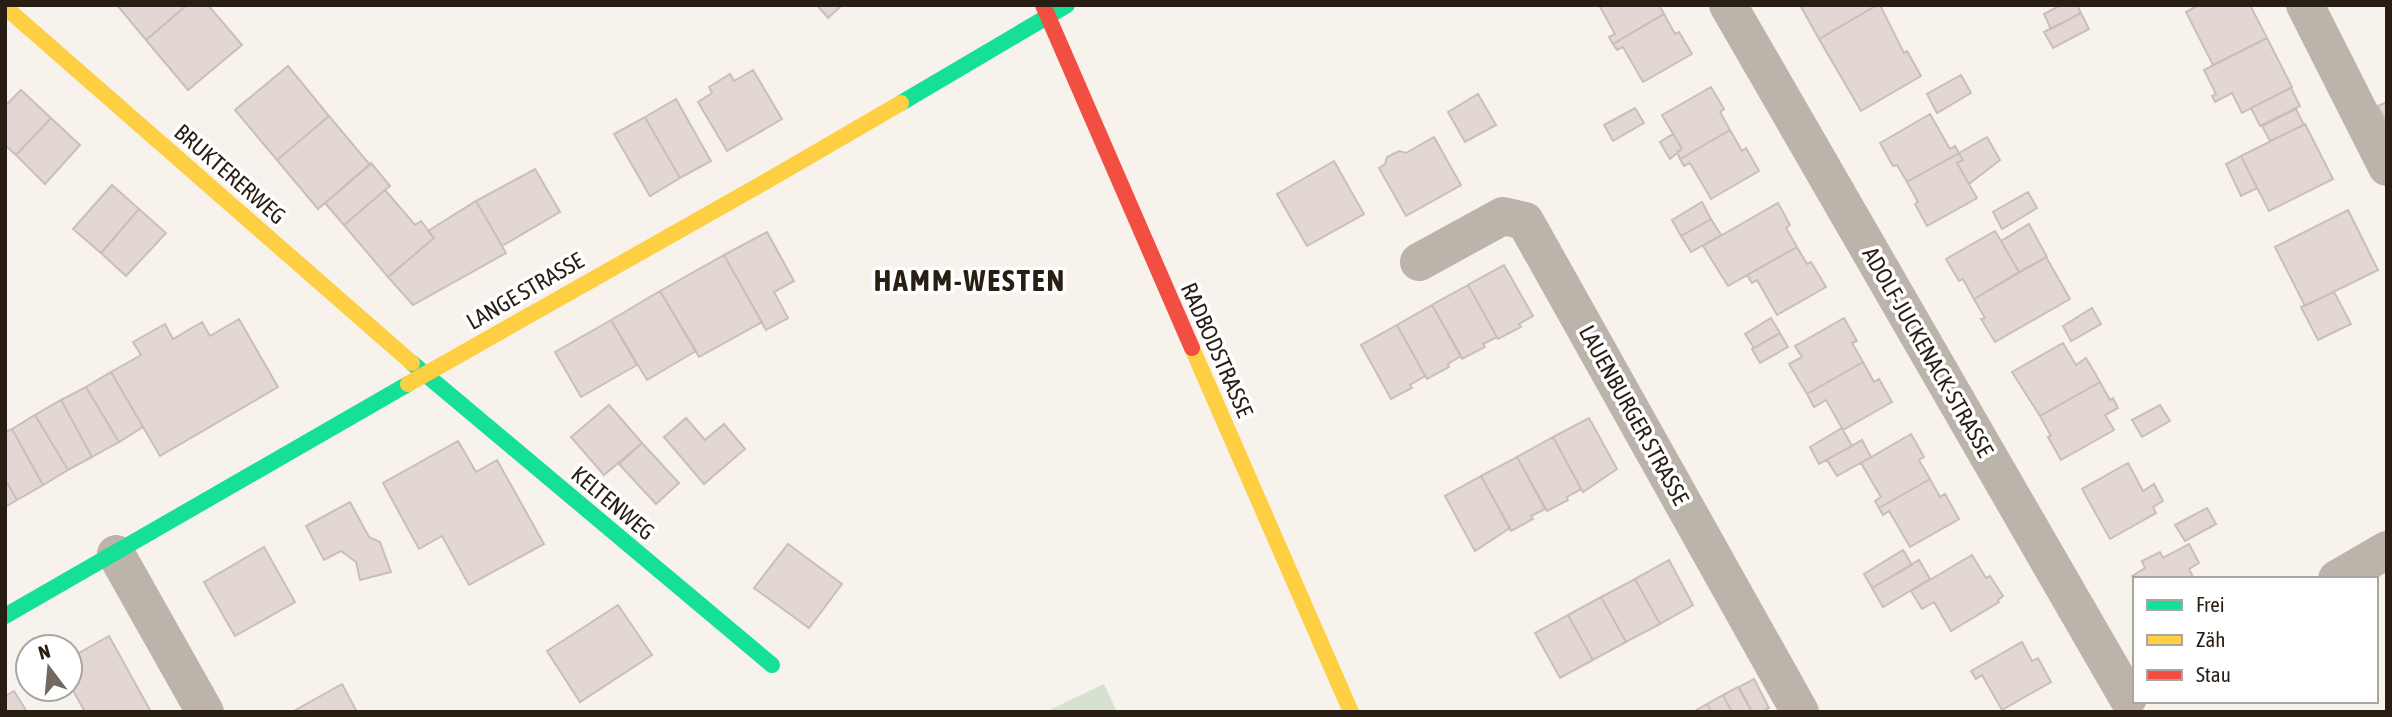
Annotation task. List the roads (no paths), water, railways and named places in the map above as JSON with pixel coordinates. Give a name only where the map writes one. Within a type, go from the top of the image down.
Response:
[{"type":"street","name":"LANGE STRASSE","points":[[5,616],[116,554],[285,453],[765,183],[1046,11],[1067,5]]},
{"type":"street","name":"ADOLF-JUCKENACK-STRASSE","points":[[1728,5],[2122,701]]},
{"type":"street","points":[[2305,5],[2387,167]]},
{"type":"street","name":"BRUKTERERWEG","points":[[6,11],[425,375]]},
{"type":"street","name":"RADBODSTRASSE","points":[[1046,11],[1352,712]]},
{"type":"street","name":"LAUENBURGER STRASSE","points":[[1419,262],[1503,216],[1525,221],[1800,712]]},
{"type":"street","name":"KELTENWEG","points":[[425,375],[772,665]]},
{"type":"street","points":[[2340,577],[2387,550]]},
{"type":"street","points":[[116,554],[205,712]]},
{"type":"district","name":"HAMM-WESTEN","points":[[970,281]]}]
